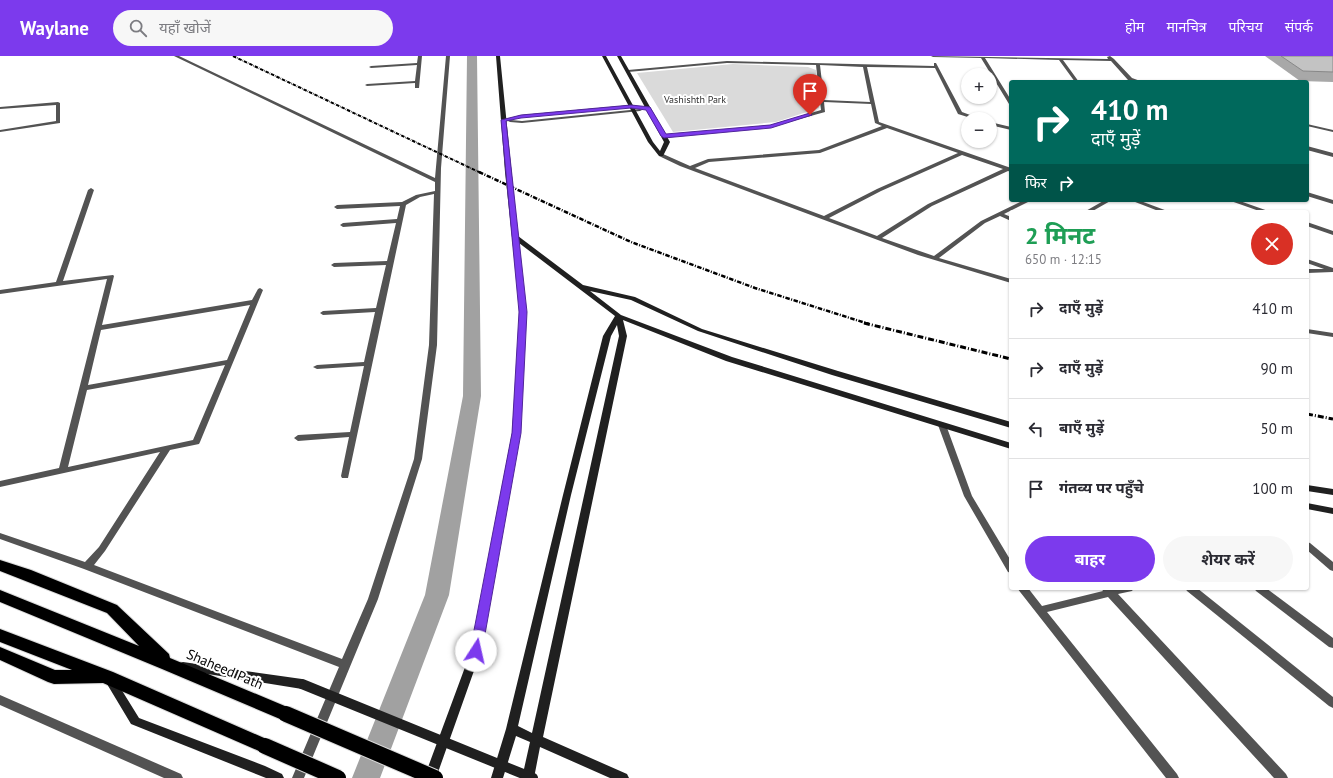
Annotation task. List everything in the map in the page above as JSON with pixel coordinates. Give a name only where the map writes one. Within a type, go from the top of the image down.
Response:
[{"type":"highway","points":[[0,565],[112,609],[168,664]]},
{"type":"highway","name":"Shaheed Path","points":[[0,596],[168,664],[435,778]]},
{"type":"highway","points":[[0,635],[108,677],[338,778]]},
{"type":"highway","points":[[0,654],[54,677],[108,677]]},
{"type":"street","points":[[176,56],[437,181]]},
{"type":"street","points":[[367,85],[417,85],[420,56]]},
{"type":"street","points":[[298,778],[373,599],[418,458],[433,345],[437,181],[448,56]]},
{"type":"street","points":[[430,778],[476,651],[516,433],[523,312],[498,56]]},
{"type":"street","points":[[604,56],[651,142],[661,155],[690,168],[877,238],[934,258],[1009,280]]},
{"type":"street","points":[[619,56],[667,142],[661,155]]},
{"type":"street","points":[[726,56],[727,62]]},
{"type":"street","points":[[961,113],[936,67],[932,56],[1113,60]]},
{"type":"street","points":[[1109,56],[1130,79],[1134,80]]},
{"type":"street","points":[[982,57],[1009,101]]},
{"type":"street","points":[[1060,59],[1076,80]]},
{"type":"street","points":[[628,71],[727,62],[936,67]]},
{"type":"street","points":[[371,67],[419,64]]},
{"type":"street","points":[[664,136],[771,126],[823,111],[818,64]]},
{"type":"street","points":[[865,65],[877,123],[1009,169]]},
{"type":"street","points":[[822,101],[873,103]]},
{"type":"street","points":[[0,108],[58,103],[58,122],[0,131]]},
{"type":"street","points":[[504,120],[521,116],[631,106],[648,108]]},
{"type":"street","points":[[504,120],[522,122],[634,112],[648,108]]},
{"type":"street","points":[[997,125],[1009,128]]},
{"type":"street","points":[[1309,125],[1333,131]]},
{"type":"street","points":[[690,168],[708,161],[820,152],[885,127]]},
{"type":"street","points":[[1309,149],[1333,155]]},
{"type":"street","points":[[825,218],[880,190],[962,153]]},
{"type":"street","points":[[877,238],[930,205],[1009,169]]},
{"type":"street","points":[[59,283],[91,190]]},
{"type":"street","points":[[337,207],[403,204],[418,196],[437,192]]},
{"type":"street","points":[[1309,195],[1333,202]]},
{"type":"street","points":[[934,258],[983,222],[1025,202]]},
{"type":"street","points":[[1091,210],[1105,202]]},
{"type":"street","points":[[1139,202],[1161,210]]},
{"type":"street","points":[[1237,202],[1262,210]]},
{"type":"street","points":[[345,476],[379,310],[403,204]]},
{"type":"street","points":[[999,214],[1009,218]]},
{"type":"street","points":[[343,225],[399,220]]},
{"type":"street","points":[[1309,225],[1333,233]]},
{"type":"street","points":[[515,237],[619,316],[729,359],[1009,445]]},
{"type":"street","points":[[1309,261],[1333,270]]},
{"type":"street","points":[[334,265],[390,263]]},
{"type":"street","points":[[1309,271],[1333,270]]},
{"type":"street","points":[[0,292],[111,276],[63,471]]},
{"type":"street","points":[[580,286],[633,298],[700,330],[835,373],[1009,424]]},
{"type":"street","points":[[0,484],[196,442],[260,290]]},
{"type":"street","points":[[98,328],[255,302]]},
{"type":"street","points":[[323,313],[379,310]]},
{"type":"street","points":[[497,778],[512,729],[567,494],[607,336],[619,316]]},
{"type":"street","points":[[528,778],[623,336],[619,316]]},
{"type":"street","points":[[1309,332],[1333,335]]},
{"type":"street","points":[[83,388],[230,362]]},
{"type":"street","points":[[317,367],[368,364]]},
{"type":"street","points":[[942,425],[968,496],[1009,567]]},
{"type":"street","points":[[298,438],[354,434]]},
{"type":"street","points":[[87,566],[102,549],[167,448]]},
{"type":"street","points":[[1309,488],[1333,492]]},
{"type":"street","points":[[1309,506],[1333,511]]},
{"type":"street","points":[[0,536],[87,566],[345,665]]},
{"type":"street","points":[[1309,547],[1333,567]]},
{"type":"street","points":[[1024,590],[1173,778]]},
{"type":"street","points":[[1040,610],[1108,590],[1282,778]]},
{"type":"street","points":[[1192,590],[1333,703]]},
{"type":"street","points":[[1262,590],[1333,644]]},
{"type":"street","points":[[168,664],[302,684],[533,778]]},
{"type":"street","points":[[108,677],[135,721],[278,778]]},
{"type":"street","points":[[0,700],[177,778]]},
{"type":"street","points":[[512,729],[623,778]]},
{"type":"green space","name":"Vashishth Park","points":[[733,64],[808,67],[816,70],[819,108],[776,122],[673,132],[637,73]]},
{"type":"building","points":[[1281,56],[1333,56],[1333,72],[1303,71]]},
{"type":"waterway","points":[[366,778],[437,595],[472,396],[472,56]]},
{"type":"railway","points":[[233,56],[481,173]]},
{"type":"railway","points":[[479,172],[631,242],[755,288],[869,324]]},
{"type":"railway","points":[[864,323],[1009,359]]},
{"type":"railway","points":[[1309,414],[1333,419]]},
{"type":"route","points":[[476,651],[516,433],[523,312],[504,120],[521,116],[631,106],[648,108],[664,136],[771,126],[810,115]]}]
